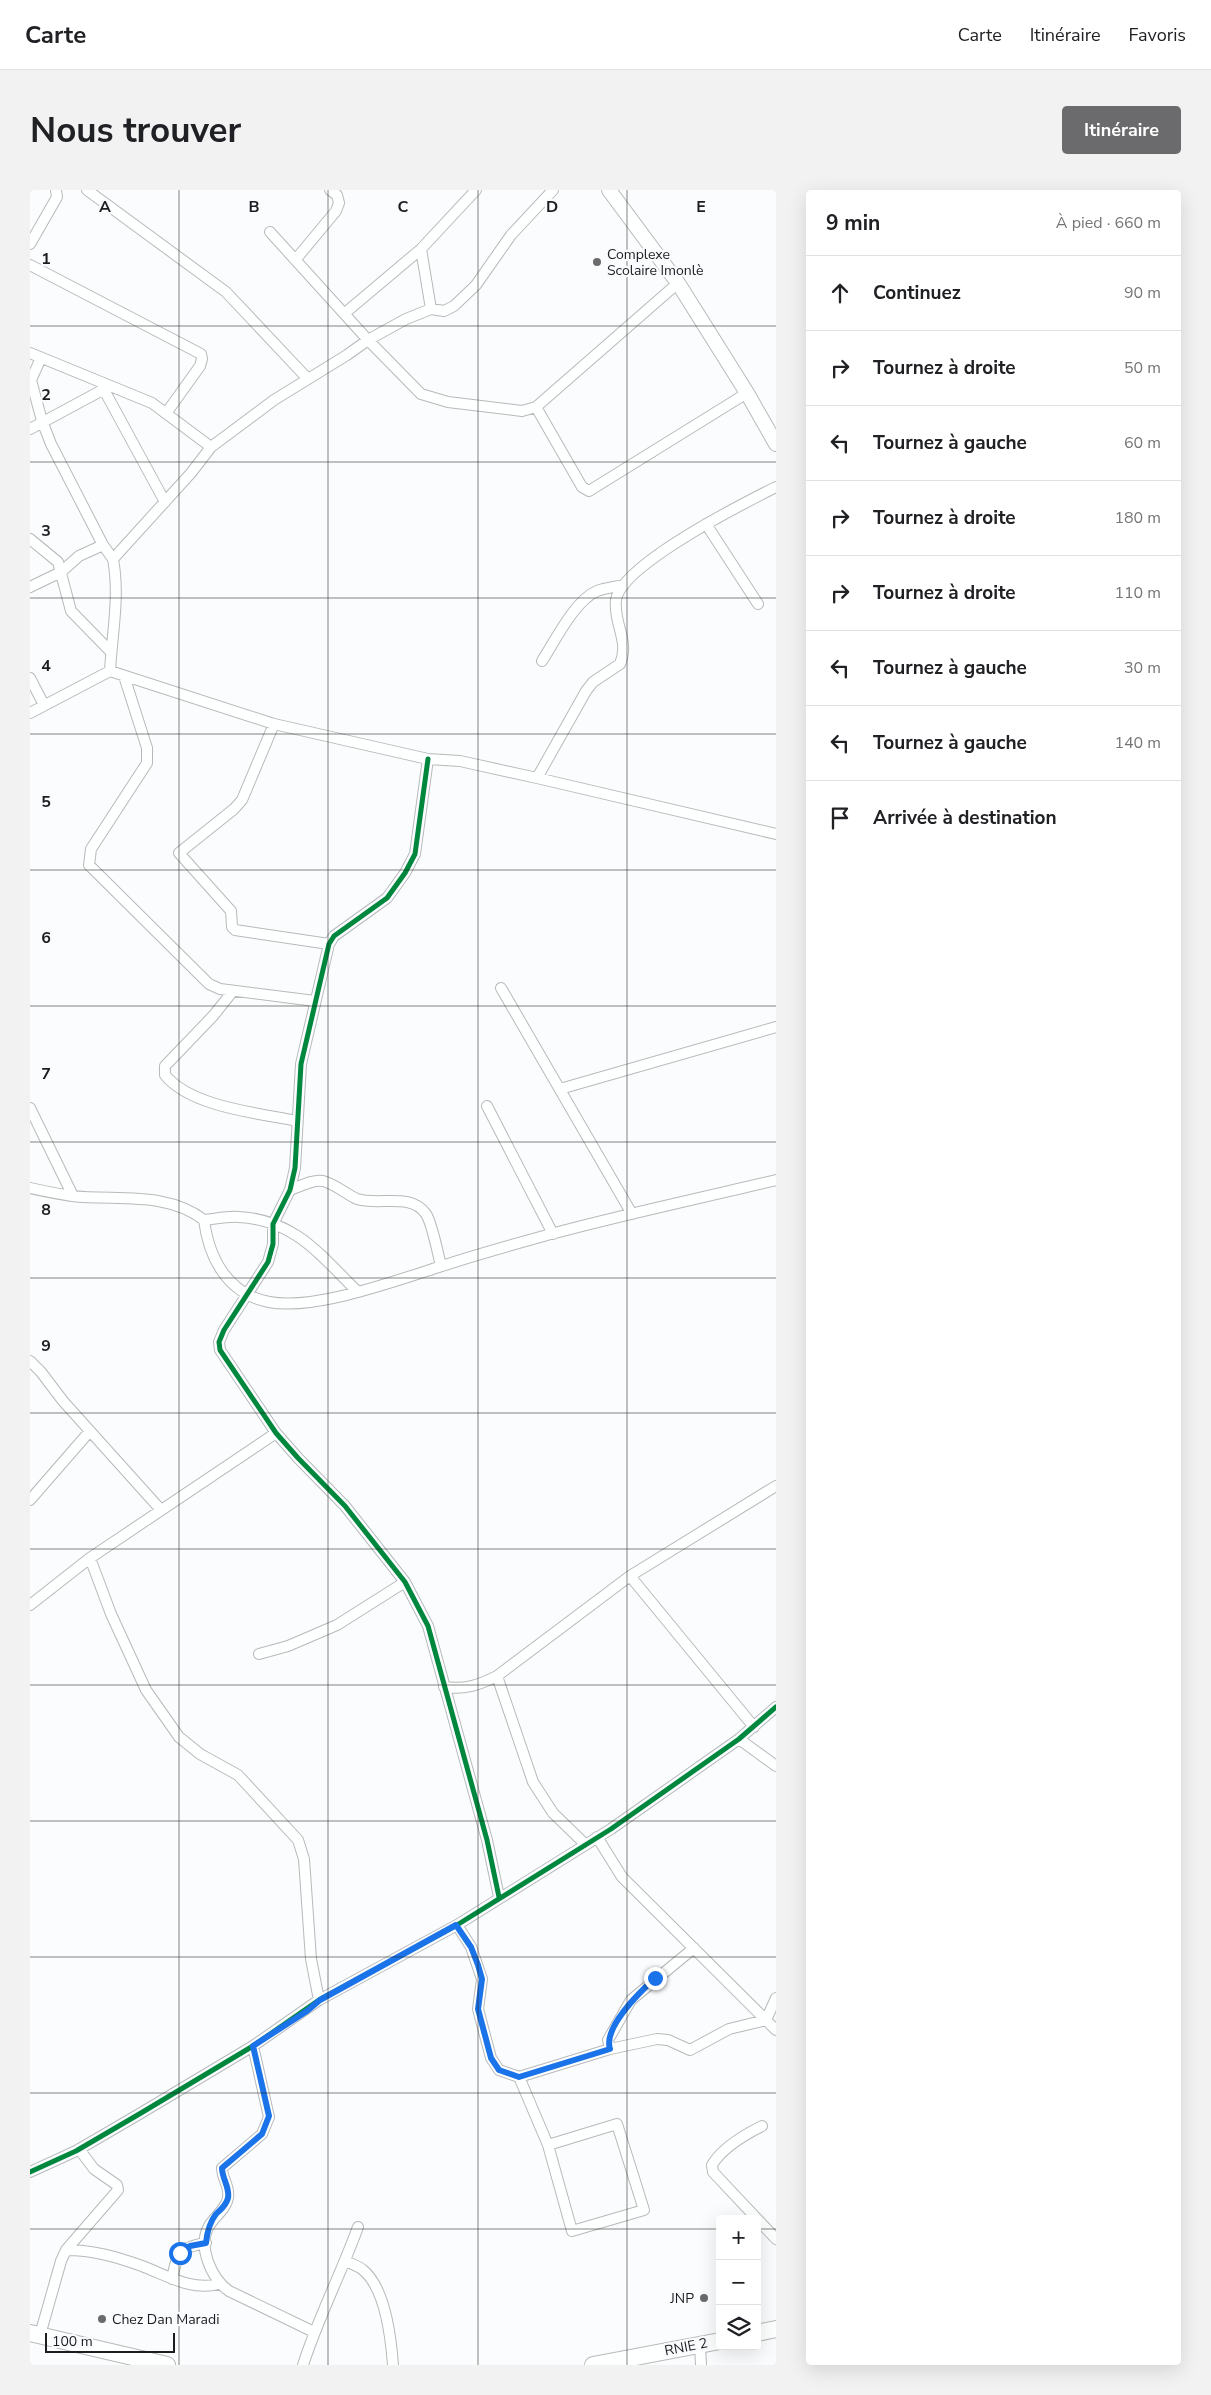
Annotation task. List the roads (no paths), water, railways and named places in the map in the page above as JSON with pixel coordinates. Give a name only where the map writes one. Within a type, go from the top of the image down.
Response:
[{"type":"highway","points":[[761,2332],[776,2329]]},
{"type":"highway","points":[[35,2334],[156,2364]]},
{"type":"highway","name":"RNIE 2","points":[[593,2365],[625,2362],[716,2342]]},
{"type":"main road","points":[[609,190],[678,283],[747,393],[776,444]]},
{"type":"street","points":[[30,244],[57,197],[56,190]]},
{"type":"street","points":[[87,190],[226,292],[306,378]]},
{"type":"street","points":[[296,259],[336,211],[339,203],[337,195],[330,190]]},
{"type":"street","points":[[346,313],[420,249],[476,190]]},
{"type":"street","points":[[113,559],[165,502],[211,447],[306,378],[347,356],[368,340],[431,309],[444,311],[454,306],[485,273],[511,235],[553,190]]},
{"type":"street","points":[[270,232],[346,313],[368,340],[421,394],[430,398],[522,411],[536,407],[678,283]]},
{"type":"street","points":[[420,249],[431,309]]},
{"type":"street","points":[[30,265],[201,354],[200,366],[167,412]]},
{"type":"street","points":[[30,353],[107,387],[152,403],[167,412],[211,447]]},
{"type":"street","points":[[41,358],[31,380],[42,421],[51,444],[103,544],[113,559],[117,581],[117,603],[110,671]]},
{"type":"street","points":[[30,429],[107,387]]},
{"type":"street","points":[[107,387],[165,502]]},
{"type":"street","points":[[536,407],[582,487],[590,491],[747,393]]},
{"type":"street","points":[[537,778],[586,691],[593,682],[620,664],[624,648],[616,599],[624,585],[641,569],[706,524],[776,486]]},
{"type":"street","points":[[706,524],[758,604]]},
{"type":"street","points":[[30,539],[58,562],[71,611],[111,652]]},
{"type":"street","points":[[30,587],[61,572],[79,556],[103,544]]},
{"type":"street","points":[[542,661],[580,604],[589,595],[598,590],[624,585]]},
{"type":"street","points":[[30,713],[110,671],[274,724],[428,759],[460,761],[776,834]]},
{"type":"street","points":[[124,676],[147,748],[147,764],[91,850],[89,865],[198,976],[214,987],[315,1001]]},
{"type":"street","points":[[30,678],[44,704]]},
{"type":"street","points":[[274,724],[242,800],[234,809],[183,849],[180,856],[231,911],[232,927],[235,930],[329,944]]},
{"type":"street","points":[[428,759],[415,854],[388,898],[334,936],[329,944],[301,1064],[295,1168],[290,1190],[273,1224],[273,1244],[268,1262],[224,1330],[219,1342],[220,1350],[276,1433],[346,1506],[406,1582],[428,1626],[487,1840],[499,1896]]},
{"type":"street","points":[[501,988],[632,1214]]},
{"type":"street","points":[[233,991],[213,1016],[165,1066],[165,1074],[172,1083],[207,1101],[297,1121]]},
{"type":"street","points":[[560,1089],[776,1027]]},
{"type":"street","points":[[486,1106],[553,1234]]},
{"type":"street","points":[[30,1108],[73,1196]]},
{"type":"street","points":[[204,1220],[206,1239],[222,1273],[235,1288],[247,1296],[270,1302],[300,1304],[408,1278],[441,1266],[553,1234],[776,1180]]},
{"type":"street","points":[[290,1190],[315,1181],[323,1181],[357,1198],[368,1201],[405,1201],[415,1205],[426,1214],[441,1266]]},
{"type":"street","points":[[30,1188],[73,1196],[144,1198],[191,1210],[204,1220],[239,1217],[273,1224],[302,1237],[356,1291]]},
{"type":"street","points":[[30,1361],[161,1510]]},
{"type":"street","points":[[30,1377],[41,1372]]},
{"type":"street","points":[[30,1500],[90,1431]]},
{"type":"street","points":[[30,1605],[90,1558],[276,1433]]},
{"type":"street","points":[[444,1687],[468,1688],[497,1676],[630,1576],[776,1486]]},
{"type":"street","points":[[90,1558],[111,1614],[146,1690],[179,1737],[200,1754],[238,1775],[298,1840],[304,1859],[310,1959],[320,2000]]},
{"type":"street","points":[[630,1576],[754,1726]]},
{"type":"street","points":[[258,1654],[288,1646],[337,1625],[406,1582]]},
{"type":"street","points":[[497,1676],[534,1782],[552,1813],[585,1844]]},
{"type":"street","points":[[30,2172],[79,2149],[253,2046],[307,2011],[320,2000],[456,1925],[499,1896],[597,1837],[739,1739],[776,1707]]},
{"type":"street","points":[[739,1739],[776,1766]]},
{"type":"street","points":[[597,1837],[622,1877],[776,2030]]},
{"type":"street","points":[[456,1925],[471,1947],[482,1979],[478,2009],[491,2058],[499,2070],[519,2077],[610,2049],[657,2039],[668,2040],[690,2050],[729,2029],[766,2020]]},
{"type":"street","points":[[610,2049],[608,2040],[632,2000],[655,1978],[694,1948]]},
{"type":"street","points":[[766,2020],[776,1998]]},
{"type":"street","points":[[253,2046],[269,2116],[266,2128],[222,2168],[222,2176],[228,2187],[228,2198],[224,2208],[216,2215],[207,2229],[206,2243],[211,2268],[219,2284],[229,2291],[314,2332]]},
{"type":"street","points":[[519,2077],[548,2145],[572,2231],[644,2210],[617,2124],[548,2145]]},
{"type":"street","points":[[762,2126],[746,2134],[716,2158],[712,2165],[713,2172],[776,2239]]},
{"type":"street","points":[[35,2334],[66,2250],[118,2190],[118,2184],[94,2168],[79,2149]]},
{"type":"street","points":[[303,2365],[314,2332],[346,2261],[358,2227]]},
{"type":"street","points":[[172,2279],[180,2253],[190,2246],[206,2243]]},
{"type":"street","points":[[66,2250],[88,2250],[103,2254],[198,2287],[219,2284]]},
{"type":"street","points":[[346,2261],[363,2269],[377,2290],[390,2330],[393,2365]]},
{"type":"street","points":[[700,2344],[700,2365]]},
{"type":"place","name":"Complexe Scolaire Imonlè","points":[[597,262]]},
{"type":"place","name":"JNP","points":[[704,2298]]},
{"type":"place","name":"Chez Dan Maradi","points":[[102,2319]]}]
